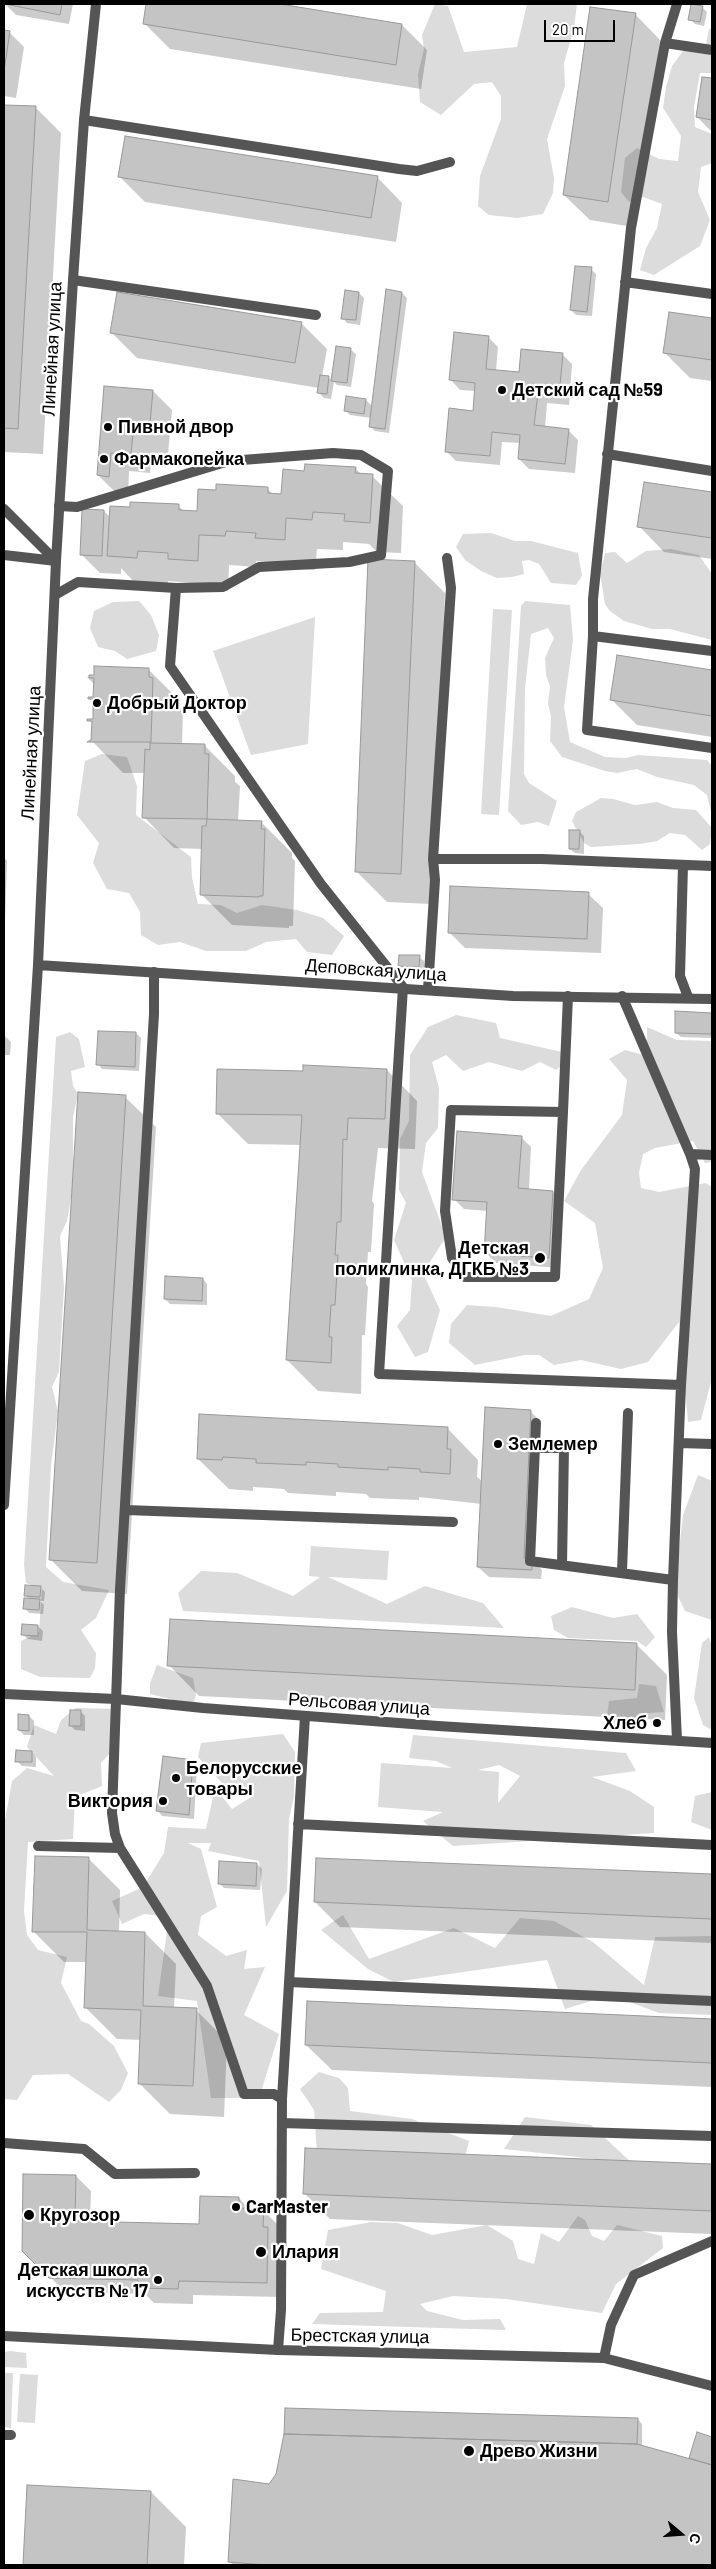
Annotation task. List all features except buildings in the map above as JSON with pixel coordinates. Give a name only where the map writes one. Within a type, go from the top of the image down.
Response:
[{"type":"street","name":"Линейная улица","points":[[4,1504],[38,965],[59,506],[84,120],[96,4]]},
{"type":"street","points":[[677,4],[665,43],[631,228],[593,599],[593,636],[586,730],[712,748]]},
{"type":"street","points":[[665,43],[712,50]]},
{"type":"street","points":[[84,120],[399,169],[417,171],[450,162]]},
{"type":"street","points":[[73,280],[316,315]]},
{"type":"street","points":[[625,282],[712,294]]},
{"type":"street","points":[[55,594],[78,582],[176,588],[223,587],[259,567],[350,562],[381,555],[388,471],[361,455],[351,454],[333,453],[229,461],[77,507],[59,506]]},
{"type":"street","points":[[607,454],[712,471]]},
{"type":"street","points":[[4,509],[56,561]]},
{"type":"street","points":[[4,555],[56,561]]},
{"type":"street","points":[[428,989],[435,880],[433,859],[451,588],[447,558]]},
{"type":"street","points":[[176,588],[170,666],[321,884],[403,987],[378,1374],[681,1385]]},
{"type":"street","points":[[593,636],[712,651]]},
{"type":"street","points":[[433,859],[542,859],[712,866]]},
{"type":"street","points":[[683,865],[680,976],[688,997]]},
{"type":"street","name":"Деповская улица","points":[[38,965],[403,987],[513,996],[622,996],[712,999]]},
{"type":"street","points":[[154,972],[154,1024],[120,1589],[112,1813],[115,1834],[120,1848],[207,1986],[244,2094],[274,2094],[282,2100]]},
{"type":"street","points":[[563,1112],[451,1110],[445,1211],[452,1258],[465,1277],[555,1277],[563,1112],[568,996]]},
{"type":"street","points":[[622,996],[695,1169],[681,1385],[673,1580],[672,1632],[677,1740]]},
{"type":"street","points":[[690,1154],[712,1155]]},
{"type":"street","points":[[622,1571],[628,1413]]},
{"type":"street","points":[[536,1423],[530,1561],[622,1571],[673,1580]]},
{"type":"street","points":[[678,1444],[712,1444]]},
{"type":"street","points":[[536,1448],[564,1448],[562,1565]]},
{"type":"street","points":[[126,1510],[453,1522]]},
{"type":"street","name":"Рельсовая улица","points":[[4,1694],[116,1699],[517,1732],[712,1743]]},
{"type":"street","points":[[278,2350],[281,2310],[282,2100],[305,1716]]},
{"type":"street","points":[[298,1824],[712,1845]]},
{"type":"street","points":[[38,1846],[120,1848]]},
{"type":"street","points":[[289,1982],[712,2001]]},
{"type":"street","points":[[282,2123],[712,2136]]},
{"type":"street","points":[[4,2143],[84,2149],[115,2174],[195,2173]]},
{"type":"street","points":[[604,2358],[611,2325],[634,2276],[712,2241]]},
{"type":"street","name":"Брестская улица","points":[[4,2336],[278,2350],[604,2358],[712,2386]]},
{"type":"shaded area","points":[[435,4],[448,6],[464,52],[517,47],[527,4],[577,4],[574,28],[564,63],[565,86],[547,139],[554,178],[553,193],[543,214],[517,218],[489,215],[478,206],[480,176],[501,119],[501,96],[492,82],[474,84],[441,115],[420,102],[418,74],[424,49],[422,35]]},
{"type":"shaded area","points":[[712,28],[712,73],[700,73],[694,107],[695,127],[712,134],[712,163],[701,167],[698,192],[710,220],[700,246],[654,275],[640,270],[646,248],[657,228],[662,204],[643,197],[629,202],[621,192],[625,158],[637,148],[659,159],[678,161],[681,136],[663,108],[666,87],[672,66],[683,51],[706,44],[709,29]]},
{"type":"shaded area","points":[[491,533],[515,541],[531,541],[578,553],[582,576],[576,585],[551,583],[539,564],[529,560],[522,561],[524,574],[512,577],[497,578],[481,571],[465,560],[456,547],[463,534]]},
{"type":"shaded area","points":[[671,549],[699,555],[712,574],[712,640],[670,629],[652,629],[624,621],[610,611],[605,604],[600,574],[605,553],[615,552],[627,563],[646,551]]},
{"type":"shaded area","points":[[139,601],[151,615],[159,635],[156,651],[127,659],[115,651],[98,647],[90,628],[94,611],[113,602]]},
{"type":"shaded area","points":[[525,601],[570,605],[573,640],[564,707],[570,742],[605,757],[626,758],[638,755],[707,760],[712,766],[712,816],[707,795],[694,785],[657,777],[637,769],[617,773],[605,771],[562,757],[550,741],[551,717],[548,703],[550,686],[546,675],[545,658],[554,638],[548,628],[531,634],[525,688],[524,774],[529,783],[557,801],[549,826],[538,822],[521,825],[508,811],[521,606]]},
{"type":"shaded area","points":[[493,609],[512,610],[499,815],[481,814]]},
{"type":"shaded area","points":[[315,617],[308,744],[251,755],[213,651]]},
{"type":"shaded area","points":[[102,754],[127,757],[137,786],[136,815],[191,857],[192,878],[198,904],[221,905],[237,913],[262,905],[297,910],[323,918],[344,936],[332,955],[307,952],[296,939],[266,942],[246,951],[206,951],[180,942],[158,945],[141,935],[140,912],[129,893],[107,889],[93,863],[99,843],[77,815],[85,761]]},
{"type":"shaded area","points":[[601,798],[635,805],[657,802],[673,808],[696,810],[712,828],[710,844],[702,850],[685,835],[670,833],[657,841],[591,847],[584,843],[572,821],[576,812]]},
{"type":"shaded area","points":[[456,1015],[496,1023],[500,1038],[562,1052],[564,1064],[556,1070],[540,1062],[522,1071],[489,1062],[463,1071],[446,1055],[432,1062],[439,1088],[438,1128],[426,1143],[422,1172],[446,1237],[423,1273],[440,1310],[428,1352],[415,1357],[397,1326],[410,1310],[412,1280],[394,1240],[406,1203],[399,1190],[400,1139],[409,1121],[410,1055],[428,1027]]},
{"type":"shaded area","points":[[647,1027],[677,1040],[712,1041],[712,1162],[705,1163],[693,1141],[655,1148],[643,1154],[639,1173],[641,1188],[659,1192],[706,1183],[712,1187],[712,1378],[701,1420],[688,1422],[679,1322],[648,1362],[621,1369],[581,1360],[554,1365],[539,1355],[525,1355],[475,1365],[449,1343],[451,1324],[467,1305],[496,1307],[551,1316],[589,1299],[603,1268],[595,1223],[564,1201],[581,1170],[622,1115],[627,1080],[609,1059],[625,1050],[647,1056]]},
{"type":"shaded area","points":[[70,1032],[79,1039],[85,1067],[71,1071],[73,1086],[78,1094],[73,1117],[73,1187],[67,1221],[60,1236],[64,1287],[59,1372],[52,1387],[58,1411],[51,1466],[46,1567],[63,1582],[109,1590],[96,1618],[81,1630],[96,1653],[95,1668],[90,1678],[40,1677],[21,1669],[21,1641],[39,1632],[42,1589],[26,1583],[24,1565],[56,1037]]},
{"type":"shaded area","points":[[698,1475],[712,1481],[712,1620],[685,1611],[678,1596],[677,1568],[683,1515]]},
{"type":"shaded area","points":[[311,1546],[389,1551],[387,1580],[328,1577],[387,1604],[425,1586],[483,1603],[504,1628],[183,1611],[178,1593],[201,1571],[237,1573],[293,1596],[320,1577],[309,1576]]},
{"type":"shaded area","points":[[572,1607],[613,1618],[637,1614],[655,1637],[646,1647],[637,1641],[568,1638],[554,1630],[551,1616]]},
{"type":"shaded area","points":[[709,1637],[712,1646],[712,1730],[703,1725],[694,1698],[702,1643]]},
{"type":"shaded area","points":[[157,1665],[193,1678],[196,1695],[193,1705],[150,1694],[150,1683]]},
{"type":"shaded area","points":[[639,1684],[656,1686],[664,1712],[649,1713],[626,1725],[606,1723],[609,1701],[637,1698]]},
{"type":"shaded area","points":[[76,1708],[117,1709],[113,1750],[101,1763],[102,1786],[75,1797],[73,1839],[28,1842],[24,1911],[27,1935],[38,1950],[67,1957],[61,1983],[81,2021],[89,2024],[114,2046],[128,2073],[121,2090],[109,2102],[68,2074],[33,2075],[17,2100],[4,2099],[4,1826],[12,1781],[27,1768],[54,1776],[27,1747],[34,1725],[56,1734],[61,1720]]},
{"type":"shaded area","points":[[283,1734],[295,1752],[294,1797],[289,1819],[287,1891],[266,1927],[259,1861],[208,1851],[211,1843],[188,1843],[201,1849],[217,1907],[201,1916],[198,1935],[226,1956],[247,1950],[244,1969],[265,1967],[244,2015],[279,2034],[259,2098],[211,2098],[197,2001],[158,1996],[169,1917],[144,1914],[122,1924],[112,1901],[143,1887],[164,1853],[168,1827],[206,1829],[215,1788],[232,1809],[253,1796],[235,1797],[198,1757],[201,1743]]},
{"type":"shaded area","points":[[413,1735],[626,1753],[636,1771],[592,1777],[630,1791],[654,1807],[654,1833],[453,1846],[423,1821],[443,1812],[378,1807],[381,1763],[452,1768],[436,1761],[409,1758]],"holes":[[[499,1765],[520,1776],[498,1803],[499,1772],[478,1770]]]},
{"type":"shaded area","points":[[712,1792],[712,1830],[691,1822],[695,1796]]},
{"type":"shaded area","points":[[343,1915],[369,1959],[454,1928],[495,1948],[520,1918],[554,1921],[593,1942],[644,1985],[655,1937],[712,1936],[712,2015],[659,2013],[611,1995],[565,2009],[547,1960],[394,1982],[368,1969],[321,1930]]},
{"type":"shaded area","points":[[319,2072],[339,2078],[348,2088],[350,2111],[412,2119],[469,2141],[465,2157],[317,2154],[314,2110],[300,2089]]},
{"type":"shaded area","points":[[525,2117],[591,2125],[632,2163],[504,2149]]},
{"type":"shaded area","points":[[578,2216],[585,2220],[592,2236],[604,2241],[617,2225],[662,2236],[663,2248],[616,2284],[602,2313],[506,2299],[453,2296],[420,2304],[427,2311],[463,2320],[500,2319],[506,2330],[312,2324],[320,2313],[383,2312],[386,2291],[321,2269],[328,2230],[371,2222],[398,2223],[432,2235],[487,2225],[513,2241],[518,2259],[534,2264],[541,2233],[559,2242]]},
{"type":"shaded area","points":[[4,2352],[26,2353],[27,2368],[4,2367]]},
{"type":"shaded area","points":[[4,2373],[13,2373],[11,2428],[4,2427]]},
{"type":"shaded area","points":[[20,2374],[38,2375],[35,2423],[17,2422]]},
{"type":"place","name":"Детский сад №59","points":[[502,390]]},
{"type":"place","name":"Пивной двор","points":[[108,427]]},
{"type":"place","name":"Фармакопейка","points":[[104,459]]},
{"type":"place","name":"Добрый Доктор","points":[[97,703]]},
{"type":"place","name":"Детская поликлинка, ДГКБ №3","points":[[540,1258]]},
{"type":"place","name":"Землемер","points":[[498,1444]]},
{"type":"place","name":"Хлеб","points":[[657,1723]]},
{"type":"place","name":"Белорусские товары","points":[[176,1778]]},
{"type":"place","name":"Виктория","points":[[163,1801]]},
{"type":"place","name":"CarMaster","points":[[236,2207]]},
{"type":"place","name":"Кругозор","points":[[29,2215]]},
{"type":"place","name":"Илария","points":[[261,2252]]},
{"type":"place","name":"Детская школа искусств № 17","points":[[158,2280]]},
{"type":"place","name":"Древо Жизни","points":[[469,2451]]}]
